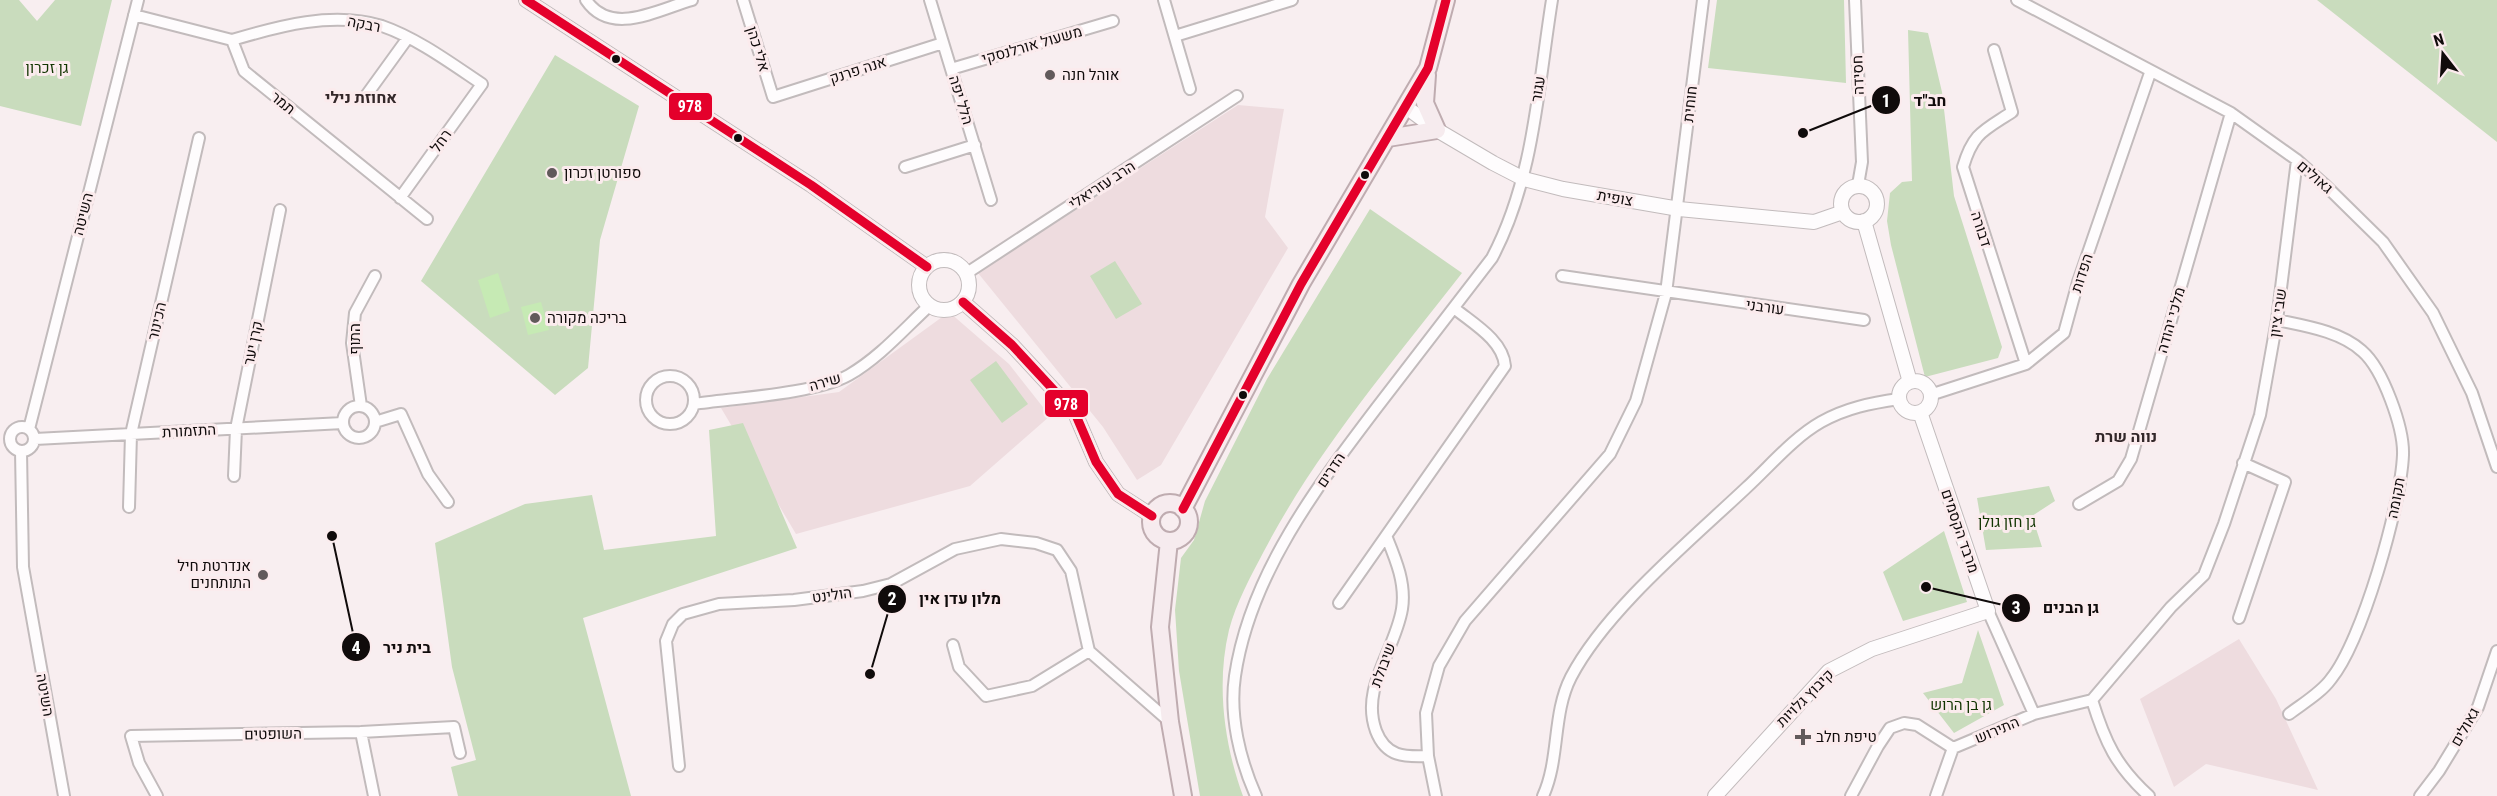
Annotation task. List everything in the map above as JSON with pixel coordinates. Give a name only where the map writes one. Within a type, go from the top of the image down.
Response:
[{"type":"main road","points":[[1388,138],[1437,130],[1425,103],[1428,68],[1446,0]]},
{"type":"main road","points":[[1183,509],[1301,284],[1428,68]]},
{"type":"main road","points":[[1166,504],[1176,504],[1183,509],[1189,520],[1186,533],[1181,538],[1169,541],[1154,533],[1152,516],[1158,508],[1166,504]]},
{"type":"main road","points":[[1169,541],[1160,627],[1170,722],[1183,796]]},
{"type":"street","name":"השיטה","points":[[32,434],[138,0]]},
{"type":"street","points":[[526,0],[811,185],[927,267]]},
{"type":"street","points":[[586,0],[603,18],[619,21],[692,0]]},
{"type":"street","name":"אלי כהן","points":[[744,0],[772,97]]},
{"type":"street","name":"הלל יפה","points":[[930,0],[991,200]]},
{"type":"street","points":[[1164,0],[1190,89]]},
{"type":"street","points":[[1175,36],[1292,0]]},
{"type":"street","name":"עגור","points":[[1524,179],[1552,0]]},
{"type":"street","name":"חוחית","points":[[1679,209],[1703,0]]},
{"type":"street","name":"חסידה","points":[[1855,0],[1862,162],[1858,185]]},
{"type":"street","name":"גאולים","points":[[2017,0],[2150,73],[2231,113],[2296,160],[2383,242],[2433,313],[2472,393],[2497,467]]},
{"type":"street","points":[[134,15],[232,40]]},
{"type":"street","name":"רבקה","points":[[232,40],[274,28],[338,19],[383,27],[483,84]]},
{"type":"street","name":"משעול אורלנסקי","points":[[951,69],[1113,21]]},
{"type":"street","points":[[365,97],[407,39]]},
{"type":"street","name":"תמר","points":[[232,40],[243,71],[427,219]]},
{"type":"street","name":"אנה פרנק","points":[[772,97],[943,42]]},
{"type":"street","name":"דבורה","points":[[1994,50],[2012,112],[1977,135],[1968,149],[1963,167],[2026,364]]},
{"type":"street","name":"הפדות","points":[[1930,395],[2026,364],[2064,333],[2150,73]]},
{"type":"street","name":"רחל","points":[[400,198],[483,84]]},
{"type":"street","name":"הרב עזריאלי","points":[[966,273],[1237,96]]},
{"type":"street","name":"צופית","points":[[1406,107],[1437,130],[1524,179],[1563,189],[1679,209],[1814,222],[1843,212]]},
{"type":"street","name":"מלכי יהודה","points":[[2079,504],[2118,481],[2131,459],[2231,113]]},
{"type":"street","name":"הכינור","points":[[129,507],[131,434],[199,138]]},
{"type":"street","points":[[905,167],[975,145]]},
{"type":"street","name":"שבי ציון","points":[[2092,700],[2171,607],[2204,575],[2224,524],[2260,415],[2277,320],[2296,160]]},
{"type":"street","name":"הדרים","points":[[1256,796],[1239,742],[1234,703],[1235,677],[1243,641],[1258,599],[1283,544],[1339,458],[1492,258],[1503,238],[1524,179]]},
{"type":"street","points":[[1858,185],[1869,188],[1877,203],[1874,214],[1864,221],[1850,219],[1843,212],[1841,203],[1844,193],[1858,185]]},
{"type":"street","points":[[1436,796],[1428,756],[1426,713],[1439,666],[1450,643],[1465,621],[1610,454],[1636,401],[1666,293],[1679,209]]},
{"type":"street","name":"קרן יער","points":[[234,476],[236,429],[280,210]]},
{"type":"street","points":[[1864,221],[1910,382]]},
{"type":"street","points":[[940,260],[948,260],[962,267],[966,273],[969,288],[963,302],[944,310],[930,305],[924,299],[920,283],[927,267],[940,260]]},
{"type":"street","name":"התוף","points":[[361,406],[352,343],[355,313],[375,276]]},
{"type":"street","name":"עורבני","points":[[1562,276],[1666,293],[1864,320]]},
{"type":"street","points":[[963,302],[1012,345],[1075,413],[1096,462],[1118,494],[1152,516]]},
{"type":"street","name":"שירה","points":[[694,404],[828,384],[848,376],[871,360],[930,305]]},
{"type":"street","points":[[1340,603],[1505,366],[1504,354],[1495,342],[1454,308]]},
{"type":"street","name":"תקומה","points":[[2277,320],[2332,334],[2362,350],[2381,373],[2403,452],[2399,491],[2389,532],[2354,638],[2331,680],[2289,714]]},
{"type":"street","points":[[670,376],[678,378],[691,388],[694,404],[682,421],[668,424],[654,418],[649,411],[647,395],[655,382],[670,376]]},
{"type":"street","points":[[1910,382],[1921,382],[1930,395],[1927,407],[1920,412],[1904,409],[1899,399],[1900,391],[1910,382]]},
{"type":"street","points":[[1543,796],[1562,700],[1570,679],[1583,656],[1634,596],[1802,436],[1841,412],[1863,405],[1899,399]]},
{"type":"street","points":[[361,406],[369,410],[375,422],[372,432],[363,437],[352,436],[343,423],[348,410],[361,406]]},
{"type":"street","name":"מרבד הקסמים","points":[[1920,412],[1988,611],[2034,714]]},
{"type":"street","points":[[375,422],[401,414],[428,474],[448,502]]},
{"type":"street","name":"התזמורת","points":[[32,434],[131,434],[343,423]]},
{"type":"street","points":[[22,426],[32,434],[29,449],[21,451],[5,440],[14,429],[22,426]]},
{"type":"street","name":"השיטה","points":[[21,451],[23,567],[64,796]]},
{"type":"street","points":[[2239,618],[2285,482],[2243,463]]},
{"type":"street","name":"שיבולת","points":[[1387,538],[1402,585],[1402,607],[1374,690],[1371,716],[1377,735],[1389,752],[1403,757],[1428,756]]},
{"type":"street","name":"הולינט","points":[[679,766],[666,641],[673,624],[683,614],[719,604],[794,600],[863,591],[891,584],[955,549],[1001,539],[1057,550],[1071,571],[1089,651]]},
{"type":"street","name":"קיבוץ גלויות","points":[[1715,796],[1830,670],[1872,650],[1988,611]]},
{"type":"street","points":[[953,645],[959,667],[986,696],[1032,686],[1089,651],[1170,722]]},
{"type":"street","name":"גאולים","points":[[2420,796],[2439,771],[2478,707],[2497,651]]},
{"type":"street","points":[[2092,700],[2100,727],[2120,768],[2149,796]]},
{"type":"street","name":"התירוש","points":[[1953,748],[2034,714],[2092,700]]},
{"type":"street","points":[[1851,796],[1890,728],[1904,723],[1917,725],[1953,748],[1935,796]]},
{"type":"street","name":"השופטים","points":[[157,796],[139,763],[131,736],[361,732],[454,727],[460,753]]},
{"type":"street","points":[[361,732],[374,796]]},
{"type":"shaded area","points":[[1238,105],[1284,109],[1265,217],[1288,248],[1161,465],[1137,480],[1103,427],[978,273]]},
{"type":"shaded area","points":[[498,273],[510,311],[490,318],[478,280]]},
{"type":"shaded area","name":"בריכה מקורה","points":[[541,302],[549,330],[528,335],[521,307]]},
{"type":"shaded area","points":[[949,312],[1009,364],[1050,416],[970,486],[796,534],[721,408],[839,392]]},
{"type":"shaded area","points":[[2239,639],[2276,699],[2318,790],[2206,764],[2174,787],[2140,699]]},
{"type":"green space","name":"גן זכרון","points":[[0,0],[19,0],[37,21],[55,0],[112,0],[81,126],[0,106]]},
{"type":"green space","points":[[1717,0],[1844,0],[1846,83],[1708,68]]},
{"type":"green space","points":[[2317,0],[2497,0],[2497,142]]},
{"type":"green space","points":[[1908,30],[1928,33],[1942,92],[1954,196],[2002,347],[1998,358],[1925,377],[1887,221],[1890,193],[1902,182],[1912,181]]},
{"type":"green space","name":"ספורטן זכרון","points":[[555,55],[639,106],[600,240],[588,368],[555,395],[421,281]]},
{"type":"green space","points":[[1370,209],[1462,273],[1331,442],[1285,514],[1249,580],[1229,630],[1223,671],[1227,735],[1243,796],[1200,796],[1179,671],[1175,610],[1181,558],[1194,540],[1205,501],[1267,379]]},
{"type":"green space","points":[[1115,261],[1142,304],[1116,319],[1090,276]]},
{"type":"green space","points":[[996,361],[1028,404],[1002,423],[970,380]]},
{"type":"green space","points":[[743,423],[797,548],[583,618],[631,796],[458,796],[451,767],[476,760],[452,667],[435,543],[525,504],[592,495],[604,550],[716,536],[709,430]]},
{"type":"green space","name":"גן חזן גולן","points":[[2049,486],[2055,501],[2032,516],[2042,547],[1986,550],[1977,498]]},
{"type":"green space","points":[[1944,531],[1967,602],[1903,621],[1883,572]]},
{"type":"green space","name":"גן בן הרוש","points":[[1978,630],[2004,705],[1954,733],[1923,693],[1962,683]]},
{"type":"transit line","name":"978","points":[[526,0],[811,185],[927,267]]},
{"type":"transit line","name":"978","points":[[1183,509],[1301,284],[1428,68],[1446,0]]},
{"type":"transit line","name":"978","points":[[963,302],[1012,345],[1075,413],[1096,462],[1118,494],[1152,516]]},
{"type":"place","name":"אוהל חנה","points":[[1050,75]]},
{"type":"place","name":"חב\"ד","points":[[1803,133]]},
{"type":"place","name":"ספורטן זכרון","points":[[552,173]]},
{"type":"place","name":"בריכה מקורה","points":[[535,318]]},
{"type":"place","name":"בית ניר","points":[[332,536]]},
{"type":"place","name":"אנדרטת חיל התותחנים","points":[[263,575]]},
{"type":"place","name":"גן הבנים","points":[[1926,587]]},
{"type":"place","name":"מלון עדן אין","points":[[870,674]]},
{"type":"place","name":"טיפת חלב","points":[[1803,737]]},
{"type":"district","name":"אחוזת נילי","points":[[361,97]]},
{"type":"district","name":"נווה שרת","points":[[2126,436]]}]
